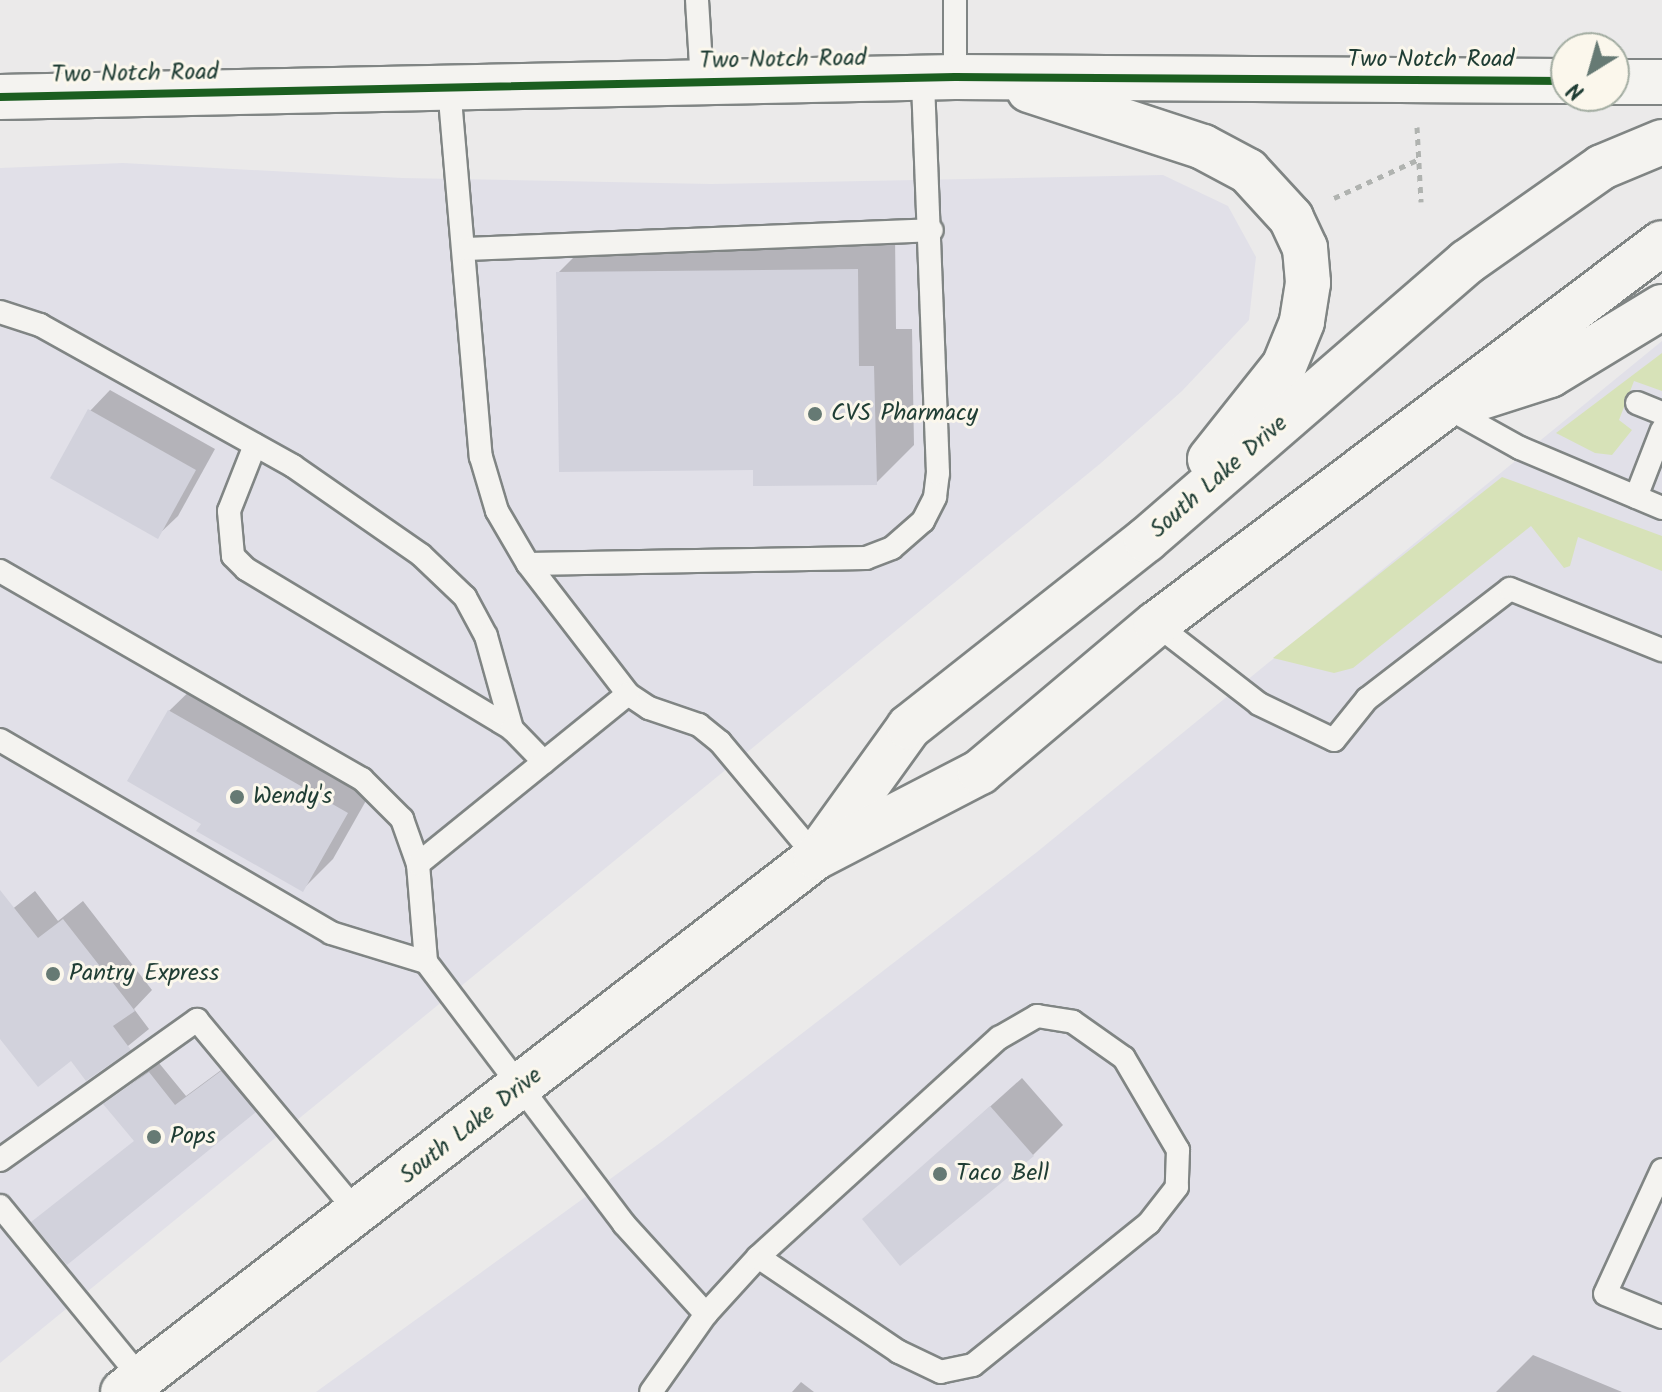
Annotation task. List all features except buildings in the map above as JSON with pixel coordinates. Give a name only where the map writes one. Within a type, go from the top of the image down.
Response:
[{"type":"main road","name":"Two Notch Road","points":[[0,97],[956,77],[1550,81]]},
{"type":"main road","points":[[956,77],[1203,147],[1237,165],[1274,197],[1305,248],[1308,283],[1302,322],[1284,366],[1146,540]]},
{"type":"main road","points":[[1630,82],[1662,82]]},
{"type":"main road","name":"South Lake Drive","points":[[816,857],[909,727],[1146,540],[1467,262],[1602,167],[1662,142]]},
{"type":"main road","name":"South Lake Drive","points":[[132,1385],[816,857],[980,772],[1156,624],[1662,243]]},
{"type":"main road","points":[[1446,407],[1550,375],[1662,307]]},
{"type":"lane","points":[[697,0],[702,81]]},
{"type":"lane","points":[[528,564],[866,558],[908,536],[935,497],[938,473],[932,230],[956,77],[955,0]]},
{"type":"lane","points":[[449,87],[487,488],[528,564],[628,694],[649,708],[699,725],[720,742],[816,857]]},
{"type":"lane","points":[[465,249],[932,230]]},
{"type":"lane","points":[[0,312],[40,325],[255,445],[421,555],[465,597],[486,636],[512,729]]},
{"type":"lane","points":[[1637,403],[1662,413]]},
{"type":"lane","points":[[1446,407],[1520,448],[1662,508]]},
{"type":"lane","points":[[1636,497],[1662,430]]},
{"type":"lane","points":[[255,445],[229,511],[228,543],[233,556],[246,569],[512,729],[544,762]]},
{"type":"lane","points":[[1,575],[362,779],[402,819],[418,864],[426,962],[624,1224],[706,1314]]},
{"type":"lane","points":[[1156,624],[1259,704],[1334,740],[1367,699],[1510,589],[1662,650]]},
{"type":"lane","points":[[418,864],[628,694]]},
{"type":"lane","points":[[0,740],[331,933],[426,962]]},
{"type":"lane","points":[[651,1392],[706,1314],[758,1257],[999,1038],[1037,1016],[1073,1022],[1124,1058],[1178,1150],[1177,1187],[1149,1223],[973,1365],[941,1372],[899,1352],[758,1257]]},
{"type":"lane","points":[[0,1160],[197,1020],[358,1213]]},
{"type":"lane","points":[[1662,1170],[1605,1294],[1662,1317]]},
{"type":"lane","points":[[0,1206],[132,1385]]},
{"type":"path","points":[[1417,119],[1421,202]]},
{"type":"path","points":[[1322,203],[1419,159]]},
{"type":"shaded area","points":[[123,163],[402,178],[711,184],[1163,175],[1228,206],[1256,257],[1249,320],[1182,391],[1101,463],[0,1363],[0,168]]},
{"type":"shaded area","points":[[1662,341],[1662,1392],[316,1392],[664,1140],[1037,852]]},
{"type":"green space","points":[[1662,353],[1662,391],[1634,381],[1619,420],[1632,430],[1612,455],[1595,453],[1556,433]]},
{"type":"green space","points":[[1502,477],[1662,536],[1662,571],[1578,537],[1570,566],[1564,568],[1531,526],[1353,668],[1334,673],[1273,658]]},
{"type":"cycle path","points":[[0,97],[955,77],[1550,81]]},
{"type":"place","name":"CVS Pharmacy","points":[[815,414]]},
{"type":"place","name":"Wendy's","points":[[237,797]]},
{"type":"place","name":"Pantry Express","points":[[53,974]]},
{"type":"place","name":"Pops","points":[[154,1137]]},
{"type":"place","name":"Taco Bell","points":[[940,1174]]}]
